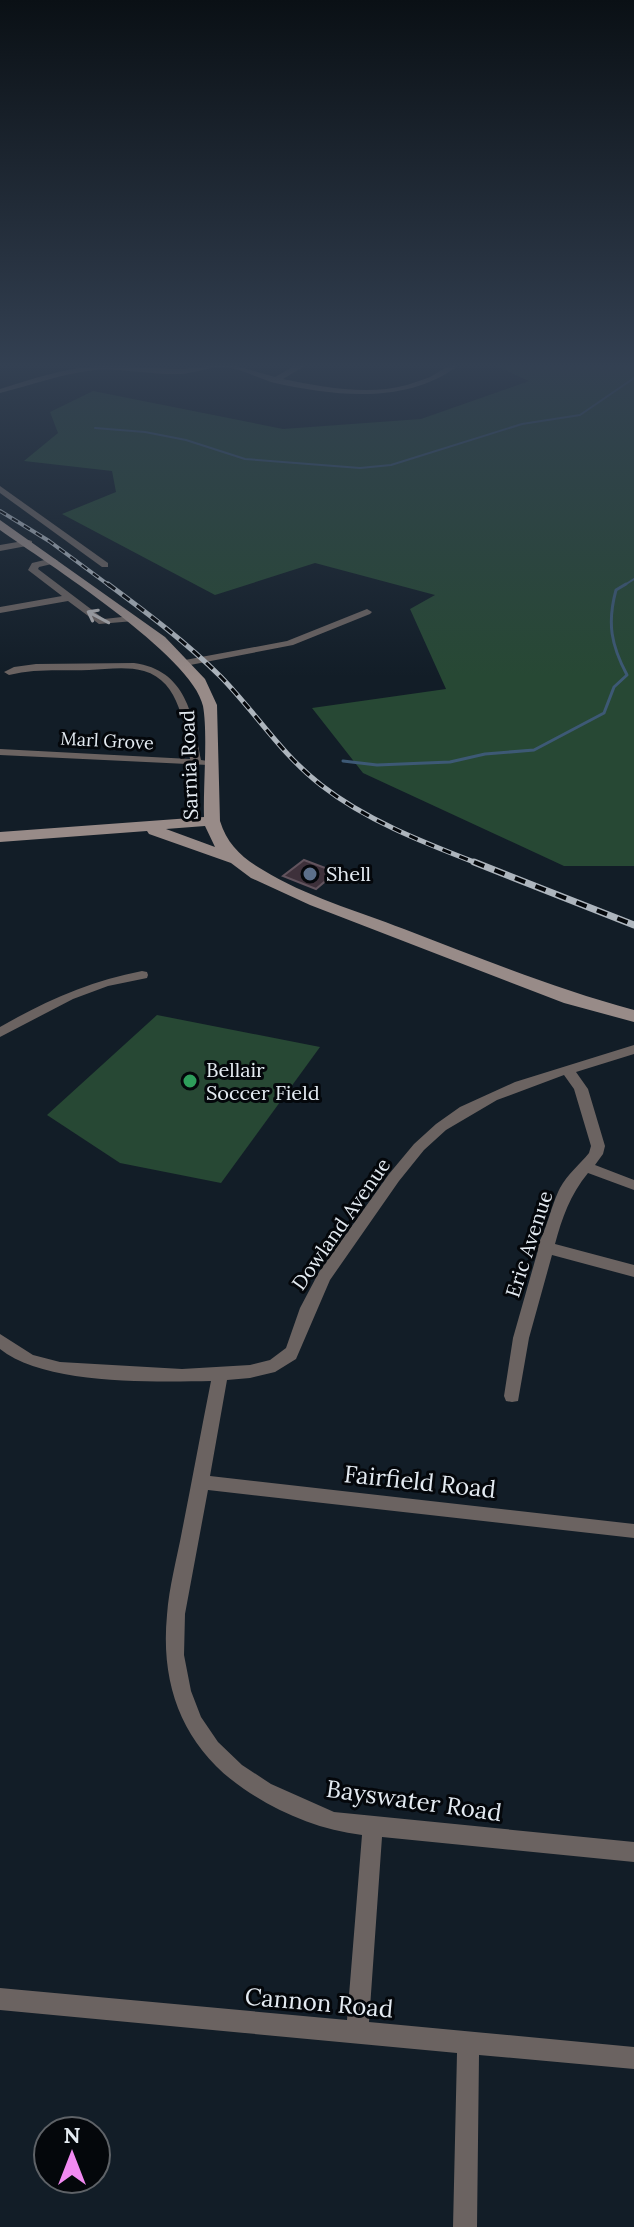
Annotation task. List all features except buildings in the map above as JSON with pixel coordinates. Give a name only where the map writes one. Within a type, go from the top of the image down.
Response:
[{"type":"main road","name":"Sarnia Road","points":[[0,524],[131,619],[185,663],[200,682],[210,705],[212,824],[222,845],[241,863],[278,885],[316,901],[571,999],[634,1016]]},
{"type":"main road","points":[[98,829],[155,831],[212,824]]},
{"type":"main road","points":[[0,837],[212,824]]},
{"type":"main road","points":[[155,831],[241,863]]},
{"type":"street","points":[[0,489],[105,565]]},
{"type":"street","points":[[0,548],[29,543]]},
{"type":"street","points":[[53,561],[35,565],[33,570],[104,623],[131,619]]},
{"type":"street","points":[[0,610],[68,598]]},
{"type":"street","points":[[185,663],[290,643],[367,612]]},
{"type":"street","points":[[9,672],[29,668],[134,667],[157,672],[172,684],[190,721],[196,763]]},
{"type":"street","name":"Marl Grove","points":[[0,752],[213,764]]},
{"type":"street","points":[[0,1033],[77,990],[142,975]]},
{"type":"street","name":"Dowland Avenue","points":[[0,1340],[15,1354],[34,1363],[60,1368],[220,1375],[267,1371],[292,1354],[318,1285],[419,1147],[462,1115],[499,1094],[634,1049]]},
{"type":"street","name":"Eric Avenue","points":[[512,1396],[521,1338],[544,1247],[568,1187],[596,1154],[596,1134],[581,1089],[569,1072]]},
{"type":"street","points":[[586,1167],[634,1185]]},
{"type":"street","points":[[544,1247],[634,1271]]},
{"type":"street","name":"Bayswater Road","points":[[220,1375],[172,1649],[176,1681],[190,1717],[211,1751],[243,1779],[292,1807],[334,1822],[634,1852]]},
{"type":"street","name":"Fairfield Road","points":[[200,1482],[634,1531]]},
{"type":"street","points":[[357,2032],[373,1827]]},
{"type":"street","name":"Cannon Road","points":[[0,1999],[634,2058]]},
{"type":"street","points":[[465,2227],[468,2043]]},
{"type":"green space","points":[[94,469],[634,469],[634,866],[564,866],[363,773],[312,708],[446,689],[410,609],[435,595],[315,563],[215,595],[62,514],[116,492],[112,471]]},
{"type":"green space","name":"Bellair Soccer Field","points":[[157,1015],[320,1047],[221,1183],[120,1163],[47,1115]]},
{"type":"waterway","points":[[623,586],[634,579]]},
{"type":"waterway","points":[[343,761],[377,765],[450,762],[485,754],[534,750],[604,713],[614,687],[627,675],[617,654],[611,623],[616,590],[626,584]]},
{"type":"railway","points":[[0,511],[49,541],[110,586]]},
{"type":"railway","points":[[108,584],[208,664],[293,760],[321,785],[377,820],[476,863]]},
{"type":"railway","points":[[476,863],[634,925]]},
{"type":"place","name":"Shell","points":[[310,874]]},
{"type":"place","name":"Bellair Soccer Field","points":[[190,1081]]}]
